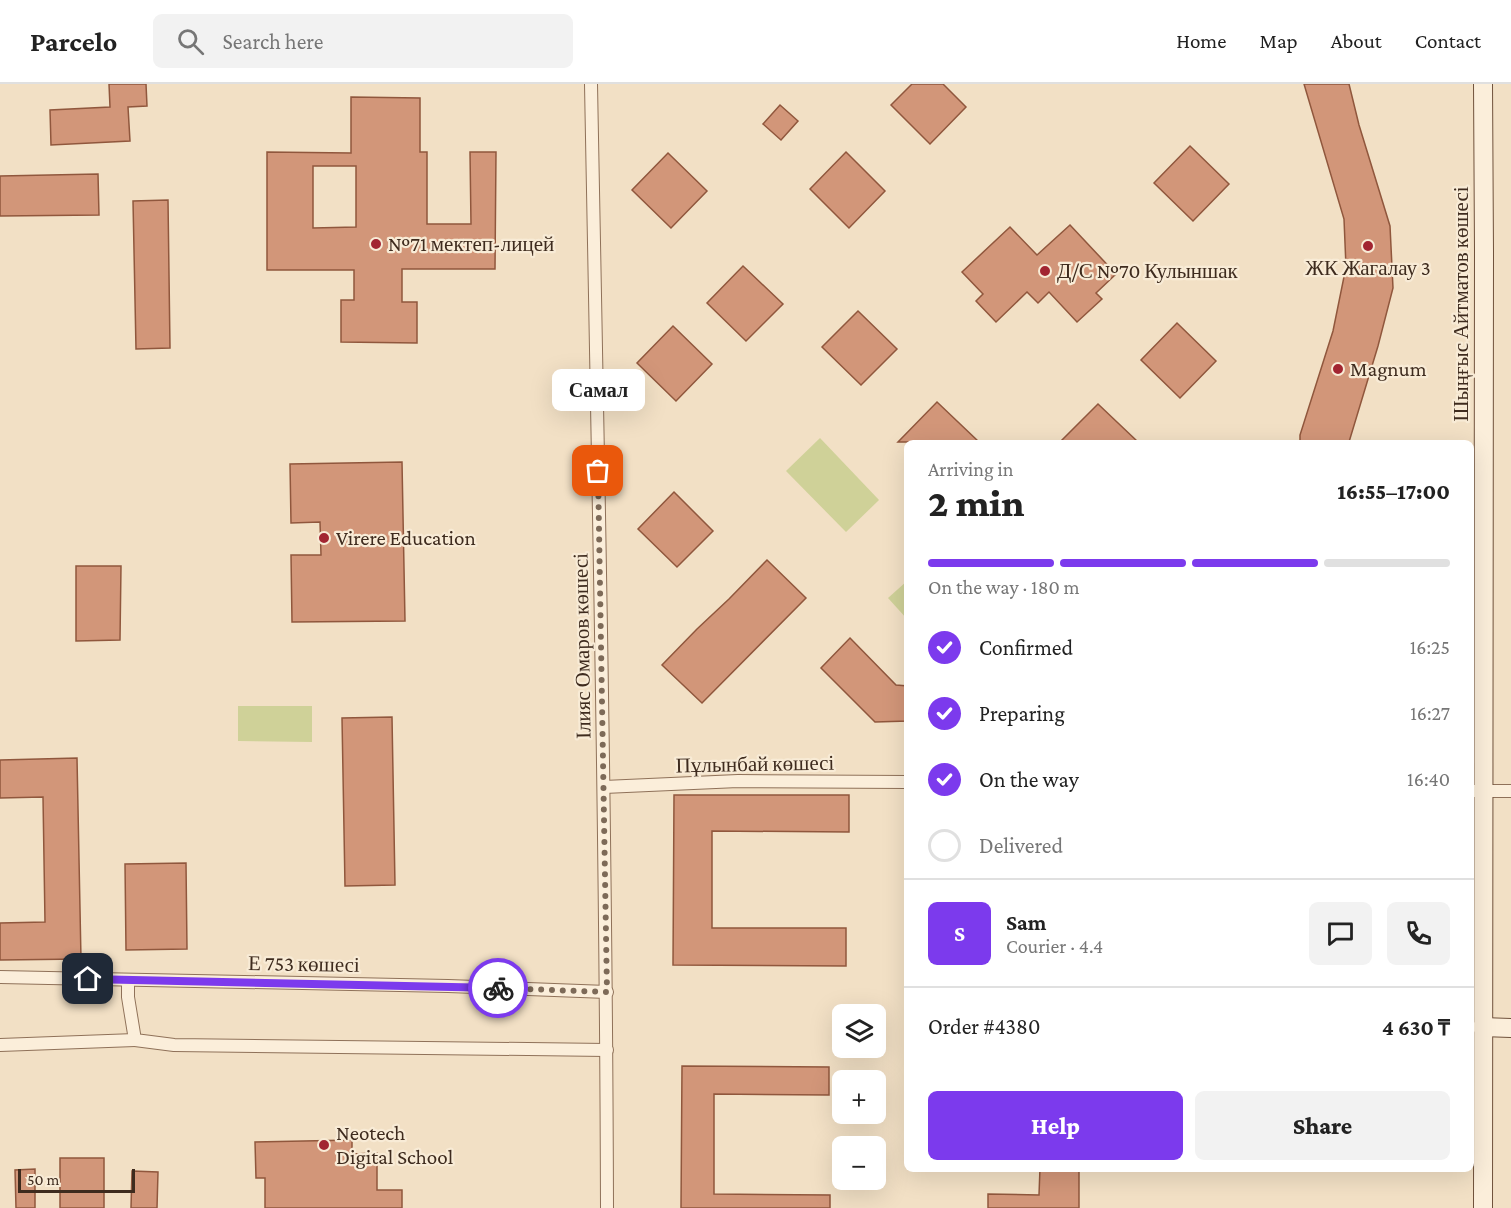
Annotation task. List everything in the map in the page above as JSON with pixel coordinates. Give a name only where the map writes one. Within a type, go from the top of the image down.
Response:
[{"type":"main road","name":"Шыңғыс Айтматов көшесі","points":[[1483,84],[1484,297],[1477,791],[1483,1208]]},
{"type":"main road","points":[[1482,1028],[1511,1028]]},
{"type":"street","name":"Ілияс Омаров көшесі","points":[[591,84],[604,787],[608,1208]]},
{"type":"street","name":"Пұлынбай көшесі","points":[[604,787],[738,782],[904,782]]},
{"type":"street","points":[[1477,791],[1511,791]]},
{"type":"street","name":"Е 753 көшесі","points":[[0,977],[448,986],[607,992]]},
{"type":"street","points":[[128,980],[128,997],[135,1040]]},
{"type":"street","points":[[0,1045],[135,1040],[174,1045],[607,1050]]},
{"type":"green space","points":[[820,438],[879,500],[846,532],[786,471]]},
{"type":"green space","points":[[904,584],[904,616],[888,598]]},
{"type":"green space","points":[[238,706],[312,706],[312,742],[238,741]]},
{"type":"building","points":[[109,84],[146,84],[147,106],[128,107],[130,141],[51,145],[50,110],[110,107]]},
{"type":"building","points":[[912,84],[943,84],[966,107],[930,144],[891,105]]},
{"type":"building","name":"ЖК Жагалау 3","points":[[1304,84],[1349,84],[1390,226],[1393,288],[1350,440],[1300,440],[1333,331],[1346,267],[1344,219]]},
{"type":"building","points":[[351,97],[420,98],[420,152],[427,152],[427,224],[471,224],[470,152],[496,152],[495,269],[402,269],[402,302],[417,302],[417,343],[341,342],[341,300],[354,300],[354,270],[267,270],[267,152],[351,153]],"holes":[[[313,166],[356,166],[356,227],[313,228]]]},
{"type":"building","points":[[780,105],[798,121],[781,140],[763,124]]},
{"type":"building","points":[[1190,146],[1229,184],[1193,221],[1154,183]]},
{"type":"building","points":[[846,152],[885,191],[849,228],[810,189]]},
{"type":"building","points":[[668,153],[707,191],[671,228],[632,190]]},
{"type":"building","points":[[98,174],[99,215],[0,216],[0,176]]},
{"type":"building","points":[[168,200],[170,348],[136,349],[133,201]]},
{"type":"building","points":[[1070,225],[1116,274],[1096,293],[1102,299],[1077,322],[1049,292],[1038,303],[1027,292],[996,322],[976,301],[983,294],[962,272],[1010,227],[1037,255]]},
{"type":"building","points":[[743,266],[783,304],[746,341],[707,303]]},
{"type":"building","points":[[858,311],[897,349],[861,385],[822,347]]},
{"type":"building","points":[[1177,323],[1216,361],[1180,398],[1141,360]]},
{"type":"building","points":[[673,326],[712,364],[676,401],[637,363]]},
{"type":"building","points":[[937,402],[977,440],[904,440],[904,442],[898,442]]},
{"type":"building","points":[[1098,404],[1136,440],[1062,440]]},
{"type":"building","points":[[402,462],[405,621],[292,622],[291,555],[321,555],[320,522],[291,523],[290,464]]},
{"type":"building","points":[[674,492],[713,531],[677,567],[638,529]]},
{"type":"building","points":[[767,560],[806,598],[702,703],[662,665]]},
{"type":"building","points":[[76,566],[121,566],[120,640],[76,641]]},
{"type":"building","points":[[850,638],[896,685],[904,686],[904,721],[875,722],[821,668]]},
{"type":"building","points":[[392,717],[395,885],[345,886],[342,718]]},
{"type":"building","points":[[77,758],[81,959],[0,960],[0,923],[45,922],[43,797],[0,798],[0,760]]},
{"type":"building","points":[[674,795],[849,795],[849,832],[712,831],[712,928],[846,928],[846,966],[673,965]]},
{"type":"building","points":[[186,863],[187,949],[126,950],[125,864]]},
{"type":"building","points":[[682,1066],[829,1067],[829,1095],[714,1094],[714,1194],[830,1195],[830,1208],[681,1208]]},
{"type":"building","points":[[352,1140],[352,1154],[377,1153],[377,1190],[402,1190],[402,1208],[265,1208],[265,1178],[256,1178],[255,1142]]},
{"type":"building","points":[[60,1158],[104,1158],[104,1208],[60,1208]]},
{"type":"building","points":[[35,1169],[35,1208],[16,1208],[15,1170]]},
{"type":"building","points":[[132,1171],[158,1172],[157,1208],[131,1208]]},
{"type":"building","points":[[1040,1172],[1079,1172],[1079,1208],[988,1208],[988,1194],[1039,1195]]},
{"type":"way so far","points":[[498,988],[607,992],[598,471]]},
{"type":"place","name":"№71 мектеп-лицей","points":[[376,244]]},
{"type":"place","name":"ЖК Жагалау 3","points":[[1368,246]]},
{"type":"place","name":"Д/С №70 Кулыншак","points":[[1045,271]]},
{"type":"place","name":"Magnum","points":[[1338,369]]},
{"type":"place","name":"Самал","points":[[598,471]]},
{"type":"place","name":"Virere Education","points":[[324,538]]},
{"type":"place","name":"Neotech Digital School","points":[[324,1145]]},
{"type":"route","points":[[88,979],[498,988]]}]
